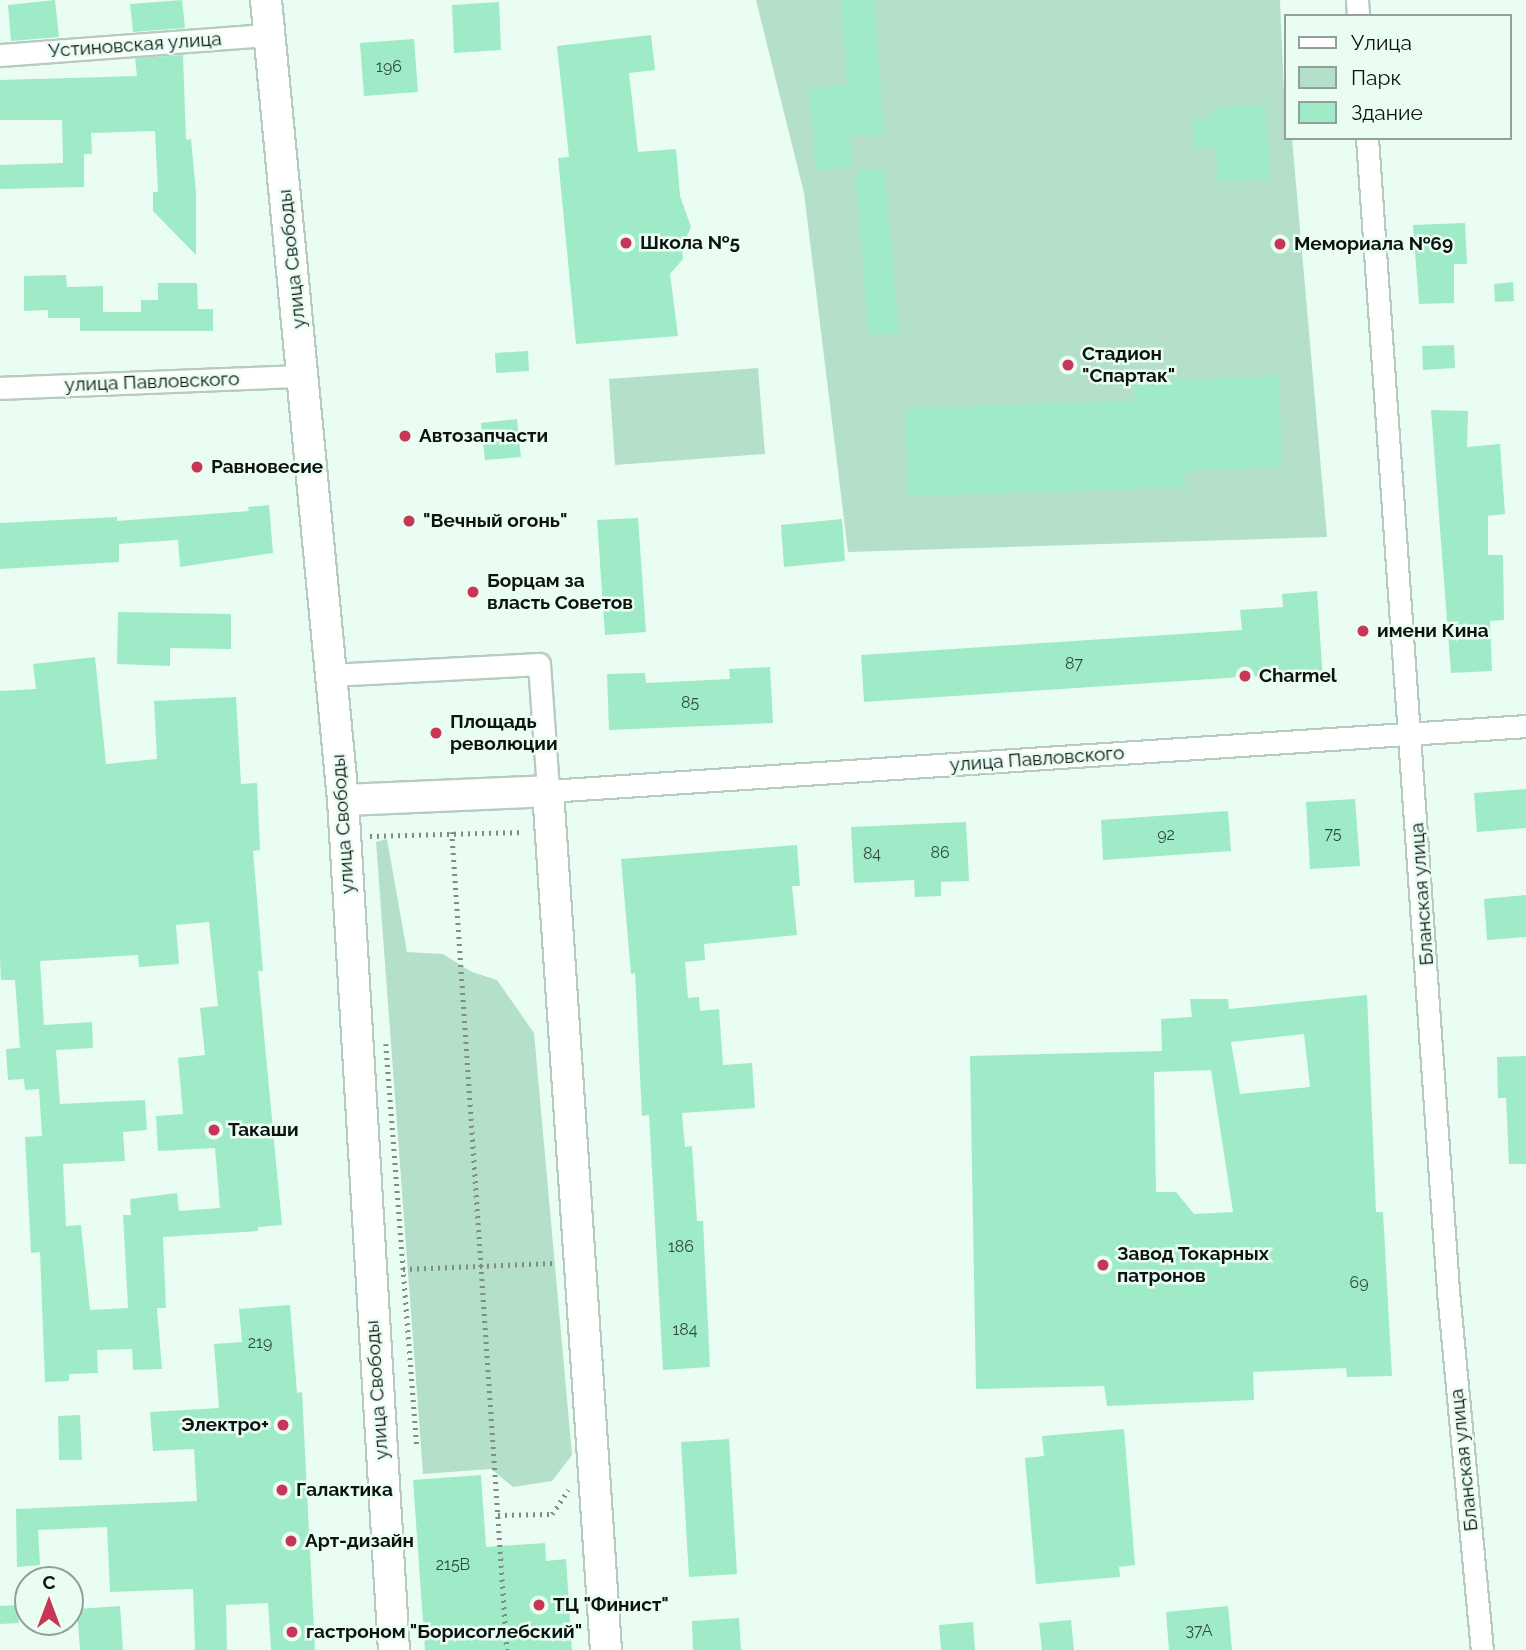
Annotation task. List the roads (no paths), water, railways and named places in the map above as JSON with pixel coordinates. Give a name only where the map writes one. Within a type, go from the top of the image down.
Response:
[{"type":"main road","name":"улица Свободы","points":[[266,0],[342,800],[394,1650]]},
{"type":"main road","points":[[342,800],[548,791],[606,1650]]},
{"type":"street","name":"Устиновская улица","points":[[0,55],[269,36]]},
{"type":"street","name":"Бланская улица","points":[[1367,140],[1412,734],[1448,1291],[1482,1650]]},
{"type":"street","name":"улица Павловского","points":[[0,388],[303,376]]},
{"type":"street","points":[[331,675],[540,664],[548,791]]},
{"type":"street","name":"улица Павловского","points":[[548,791],[1526,726]]},
{"type":"place","name":"Школа №5","points":[[626,243]]},
{"type":"place","name":"Мемориала №69","points":[[1280,244]]},
{"type":"place","name":"Стадион \"Спартак\"","points":[[1068,365]]},
{"type":"place","name":"Автозапчасти","points":[[405,436]]},
{"type":"place","name":"Равновесие","points":[[197,467]]},
{"type":"place","name":"\"Вечный огонь\"","points":[[409,521]]},
{"type":"place","name":"Борцам за власть Советов","points":[[473,592]]},
{"type":"place","name":"имени Кина","points":[[1363,631]]},
{"type":"place","name":"Charmel","points":[[1245,676]]},
{"type":"place","name":"Площадь революции","points":[[436,733]]},
{"type":"place","name":"Такаши","points":[[214,1130]]},
{"type":"place","name":"Завод Токарных патронов","points":[[1103,1265]]},
{"type":"place","name":"Электро+","points":[[283,1425]]},
{"type":"place","name":"Галактика","points":[[282,1490]]},
{"type":"place","name":"Арт-дизайн","points":[[291,1541]]},
{"type":"place","name":"ТЦ \"Финист\"","points":[[539,1605]]},
{"type":"place","name":"гастроном \"Борисоглебский\"","points":[[292,1632]]}]
